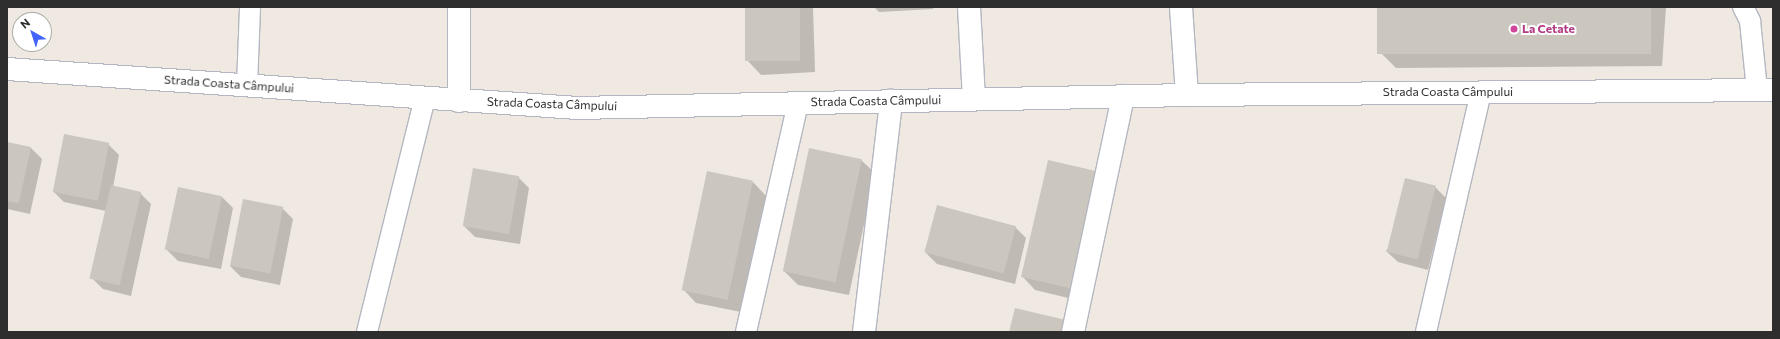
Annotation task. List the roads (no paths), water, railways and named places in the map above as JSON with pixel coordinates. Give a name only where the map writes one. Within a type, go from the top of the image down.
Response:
[{"type":"street","points":[[459,7],[459,101]]},
{"type":"street","points":[[969,7],[974,99]]},
{"type":"street","points":[[1181,7],[1187,95]]},
{"type":"street","name":"Strada Coasta Câmpului","points":[[7,69],[577,108],[1187,95],[1765,90]]},
{"type":"street","points":[[1073,332],[1123,96]]},
{"type":"street","points":[[864,332],[891,101]]},
{"type":"lane","points":[[247,86],[250,7]]},
{"type":"lane","points":[[1751,12],[1765,90]]},
{"type":"lane","points":[[1426,332],[1481,92]]},
{"type":"lane","points":[[367,332],[425,98]]},
{"type":"lane","points":[[746,332],[798,103]]},
{"type":"place","name":"La Cetate","points":[[1514,29]]}]
